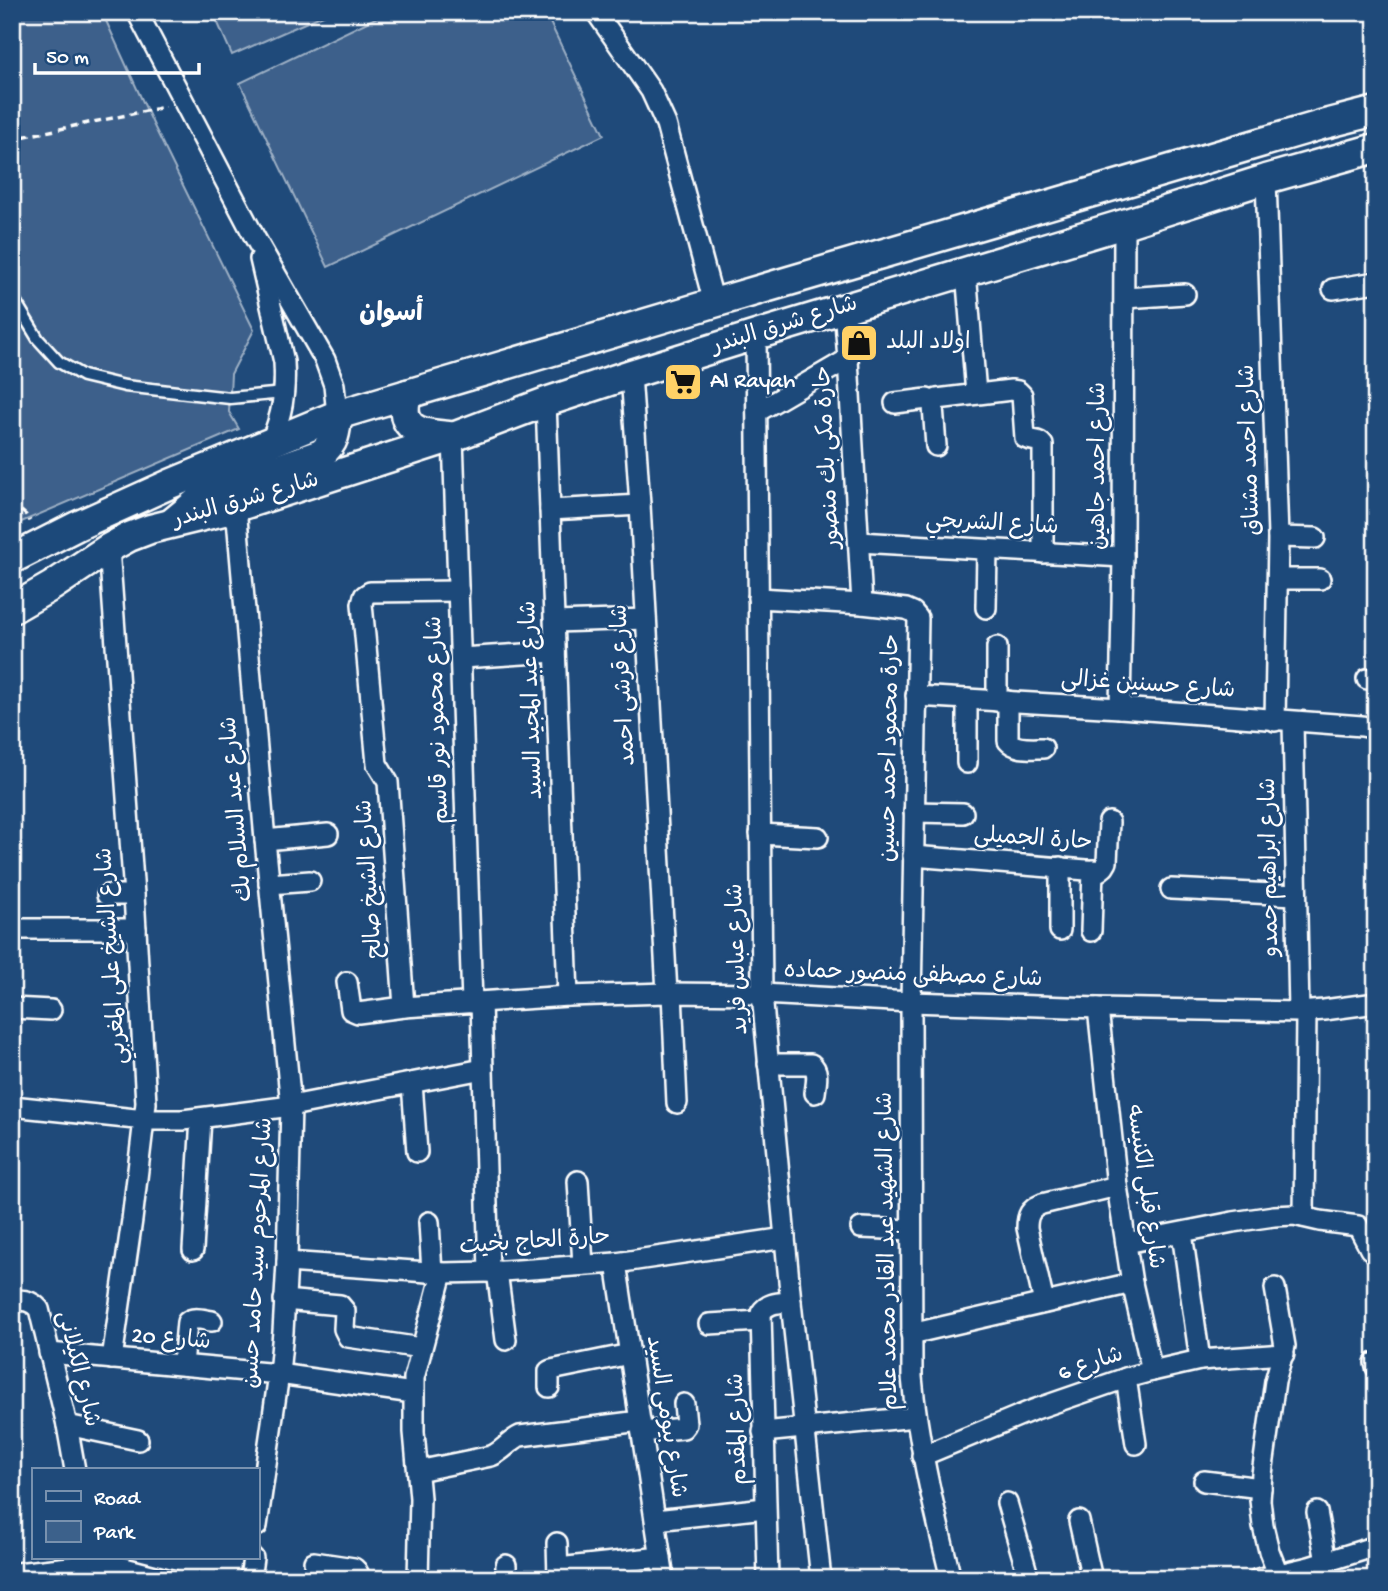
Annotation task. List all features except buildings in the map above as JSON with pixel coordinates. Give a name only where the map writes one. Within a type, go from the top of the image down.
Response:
[{"type":"main road","name":"شارع شرق البندر","points":[[12,558],[170,484],[337,415],[1376,111]]},
{"type":"main road","name":"شارع شرق البندر","points":[[12,609],[129,537],[173,522],[236,507],[453,437],[546,402],[756,335],[1376,148]]},
{"type":"main road","points":[[407,394],[405,416],[410,425],[419,432],[453,437]]},
{"type":"main road","points":[[173,522],[208,493],[321,454],[336,434],[337,415]]},
{"type":"main road","points":[[12,577],[50,556],[77,526]]},
{"type":"street","points":[[137,12],[255,238],[325,360],[334,385],[337,415]]},
{"type":"street","points":[[596,12],[651,91],[666,124],[714,303]]},
{"type":"street","name":"شارع احمد مشناق","points":[[1266,179],[1284,721]]},
{"type":"street","name":"شارع احمد جاهين","points":[[1120,708],[1124,223]]},
{"type":"street","points":[[255,238],[284,362],[285,393],[270,444]]},
{"type":"street","points":[[966,271],[976,394]]},
{"type":"street","points":[[1333,289],[1376,282]]},
{"type":"street","points":[[1125,298],[1185,294]]},
{"type":"street","name":"حارة مكى بك منصور","points":[[844,308],[862,604]]},
{"type":"street","name":"شارع عباس فريد","points":[[756,335],[762,994],[821,1579]]},
{"type":"street","points":[[757,412],[848,359]]},
{"type":"street","name":"شارع قرشى احمد","points":[[631,374],[677,1103]]},
{"type":"street","points":[[934,402],[942,397],[1011,390],[1022,395],[1025,438],[1037,440],[1043,445],[1043,553]]},
{"type":"street","points":[[895,403],[927,399],[934,402]]},
{"type":"street","name":"شارع عبد المجيد السيد","points":[[546,402],[569,996]]},
{"type":"street","points":[[934,402],[936,446]]},
{"type":"street","name":"شارع محمود نور قاسم","points":[[453,437],[477,1002],[493,1272],[506,1340]]},
{"type":"street","points":[[550,510],[640,505]]},
{"type":"street","name":"شارع عبد السلام بك","points":[[236,507],[291,1107]]},
{"type":"street","points":[[1278,537],[1315,538]]},
{"type":"street","name":"شارع الشربجي","points":[[859,542],[1123,557]]},
{"type":"street","name":"شارع الشيخ على المغربي","points":[[109,548],[146,1103],[113,1359]]},
{"type":"street","points":[[986,607],[987,550]]},
{"type":"street","points":[[1278,579],[1320,579]]},
{"type":"street","name":"شارع الشيخ صالح","points":[[404,1007],[388,782],[377,764],[362,604],[364,596],[370,592],[459,591]]},
{"type":"street","name":"حارة محمود احمد حسين","points":[[758,598],[905,609],[914,612],[918,618],[911,1002]]},
{"type":"street","points":[[555,622],[646,619]]},
{"type":"street","points":[[997,647],[1008,741],[1016,747],[1043,748]]},
{"type":"street","points":[[461,658],[555,652]]},
{"type":"street","name":"شارع حسنين غزالى","points":[[916,696],[1120,708],[1376,729]]},
{"type":"street","points":[[967,699],[967,763]]},
{"type":"street","name":"شارع ابراهيم حمدو","points":[[1284,721],[1302,1012],[1304,1217]]},
{"type":"street","points":[[914,811],[963,813]]},
{"type":"street","name":"حارة الجميلى","points":[[913,856],[1099,871],[1107,862],[1110,822]]},
{"type":"street","points":[[265,840],[328,834]]},
{"type":"street","points":[[760,834],[818,836]]},
{"type":"street","points":[[1060,867],[1060,930]]},
{"type":"street","points":[[1091,931],[1093,870]]},
{"type":"street","points":[[269,884],[310,881]]},
{"type":"street","points":[[1171,889],[1296,895]]},
{"type":"street","points":[[107,895],[134,895]]},
{"type":"street","points":[[12,929],[136,929]]},
{"type":"street","name":"شارع مصطفى منصور حماده","points":[[347,982],[349,1006],[354,1012],[569,996],[669,993],[762,994],[1098,1008],[1302,1012],[1376,1003]]},
{"type":"street","name":"شارع الشهيد عبد القادر محمد علام","points":[[911,1002],[912,1377],[922,1456],[951,1579]]},
{"type":"street","points":[[12,1008],[51,1010]]},
{"type":"street","name":"شارع قبلى الكنيسه","points":[[1098,1008],[1117,1186],[1132,1283],[1152,1371]]},
{"type":"street","points":[[768,1064],[814,1066],[817,1073],[815,1093]]},
{"type":"street","points":[[12,1106],[164,1121],[291,1107],[483,1069]]},
{"type":"street","points":[[412,1083],[417,1152]]},
{"type":"street","name":"شارع المرحوم سيد حامد حسن","points":[[259,1512],[279,1374],[285,1300],[291,1107]]},
{"type":"street","points":[[192,1250],[201,1118]]},
{"type":"street","points":[[578,1181],[583,1265]]},
{"type":"street","points":[[1044,1303],[1027,1228],[1027,1217],[1032,1208],[1117,1186]]},
{"type":"street","points":[[1126,1243],[1253,1219],[1294,1215],[1320,1222],[1358,1226],[1370,1249],[1376,1253]]},
{"type":"street","points":[[418,1579],[420,1498],[413,1393],[437,1273],[429,1222]]},
{"type":"street","points":[[861,1228],[911,1230]]},
{"type":"street","points":[[1182,1233],[1200,1360]]},
{"type":"street","name":"حارة الحاج بخيت","points":[[287,1262],[437,1273],[493,1272],[616,1263],[785,1238]]},
{"type":"street","name":"شارع بيومى السيد","points":[[616,1263],[664,1579]]},
{"type":"street","points":[[911,1334],[1132,1283]]},
{"type":"street","points":[[1275,1288],[1285,1339],[1284,1354],[1275,1381],[1260,1500],[1269,1551],[1279,1576]]},
{"type":"street","name":"شارع الكيلانى","points":[[12,1300],[27,1300],[39,1309],[75,1468]]},
{"type":"street","points":[[285,1300],[340,1305],[346,1315],[344,1329],[348,1337],[421,1348]]},
{"type":"street","points":[[709,1324],[760,1321],[765,1307],[791,1302]]},
{"type":"street","points":[[183,1365],[187,1322],[189,1319],[212,1321]]},
{"type":"street","name":"شارع المقدم","points":[[760,1321],[768,1579]]},
{"type":"street","name":"شارع 20","points":[[50,1353],[279,1374],[413,1393]]},
{"type":"street","points":[[550,1387],[551,1370],[630,1354]]},
{"type":"street","name":"شارع 6","points":[[922,1456],[1023,1414],[1126,1378],[1200,1360],[1284,1354]]},
{"type":"street","points":[[1126,1378],[1136,1444]]},
{"type":"street","points":[[418,1471],[497,1454],[520,1436],[641,1427],[683,1428],[686,1424],[684,1404]]},
{"type":"street","points":[[763,1432],[916,1417]]},
{"type":"street","points":[[67,1425],[138,1440]]},
{"type":"street","points":[[1204,1481],[1261,1488]]},
{"type":"street","points":[[1007,1503],[1029,1579]]},
{"type":"street","points":[[656,1520],[765,1508]]},
{"type":"street","points":[[1317,1512],[1326,1562]]},
{"type":"street","points":[[1079,1521],[1092,1579]]},
{"type":"street","points":[[557,1543],[558,1573],[661,1557]]},
{"type":"street","points":[[1258,1579],[1279,1576],[1376,1546]]},
{"type":"street","points":[[250,1579],[253,1560]]},
{"type":"street","points":[[314,1562],[354,1568],[361,1579]]},
{"type":"street","points":[[12,1572],[85,1566],[173,1579]]},
{"type":"lane","points":[[12,296],[38,339],[60,362],[83,376],[125,386],[230,398],[285,393]]},
{"type":"path","points":[[12,139],[185,103]]},
{"type":"green space","points":[[12,12],[102,12],[154,126],[254,330],[231,374],[229,412],[239,429],[12,526]]},
{"type":"green space","points":[[213,12],[330,12],[232,55]]},
{"type":"green space","points":[[388,12],[545,12],[604,135],[328,267],[240,83]]},
{"type":"place","name":"اولاد البلد","points":[[859,343]]},
{"type":"place","name":"Al Rayah","points":[[683,382]]},
{"type":"district","name":"أسوان","points":[[391,315]]}]
